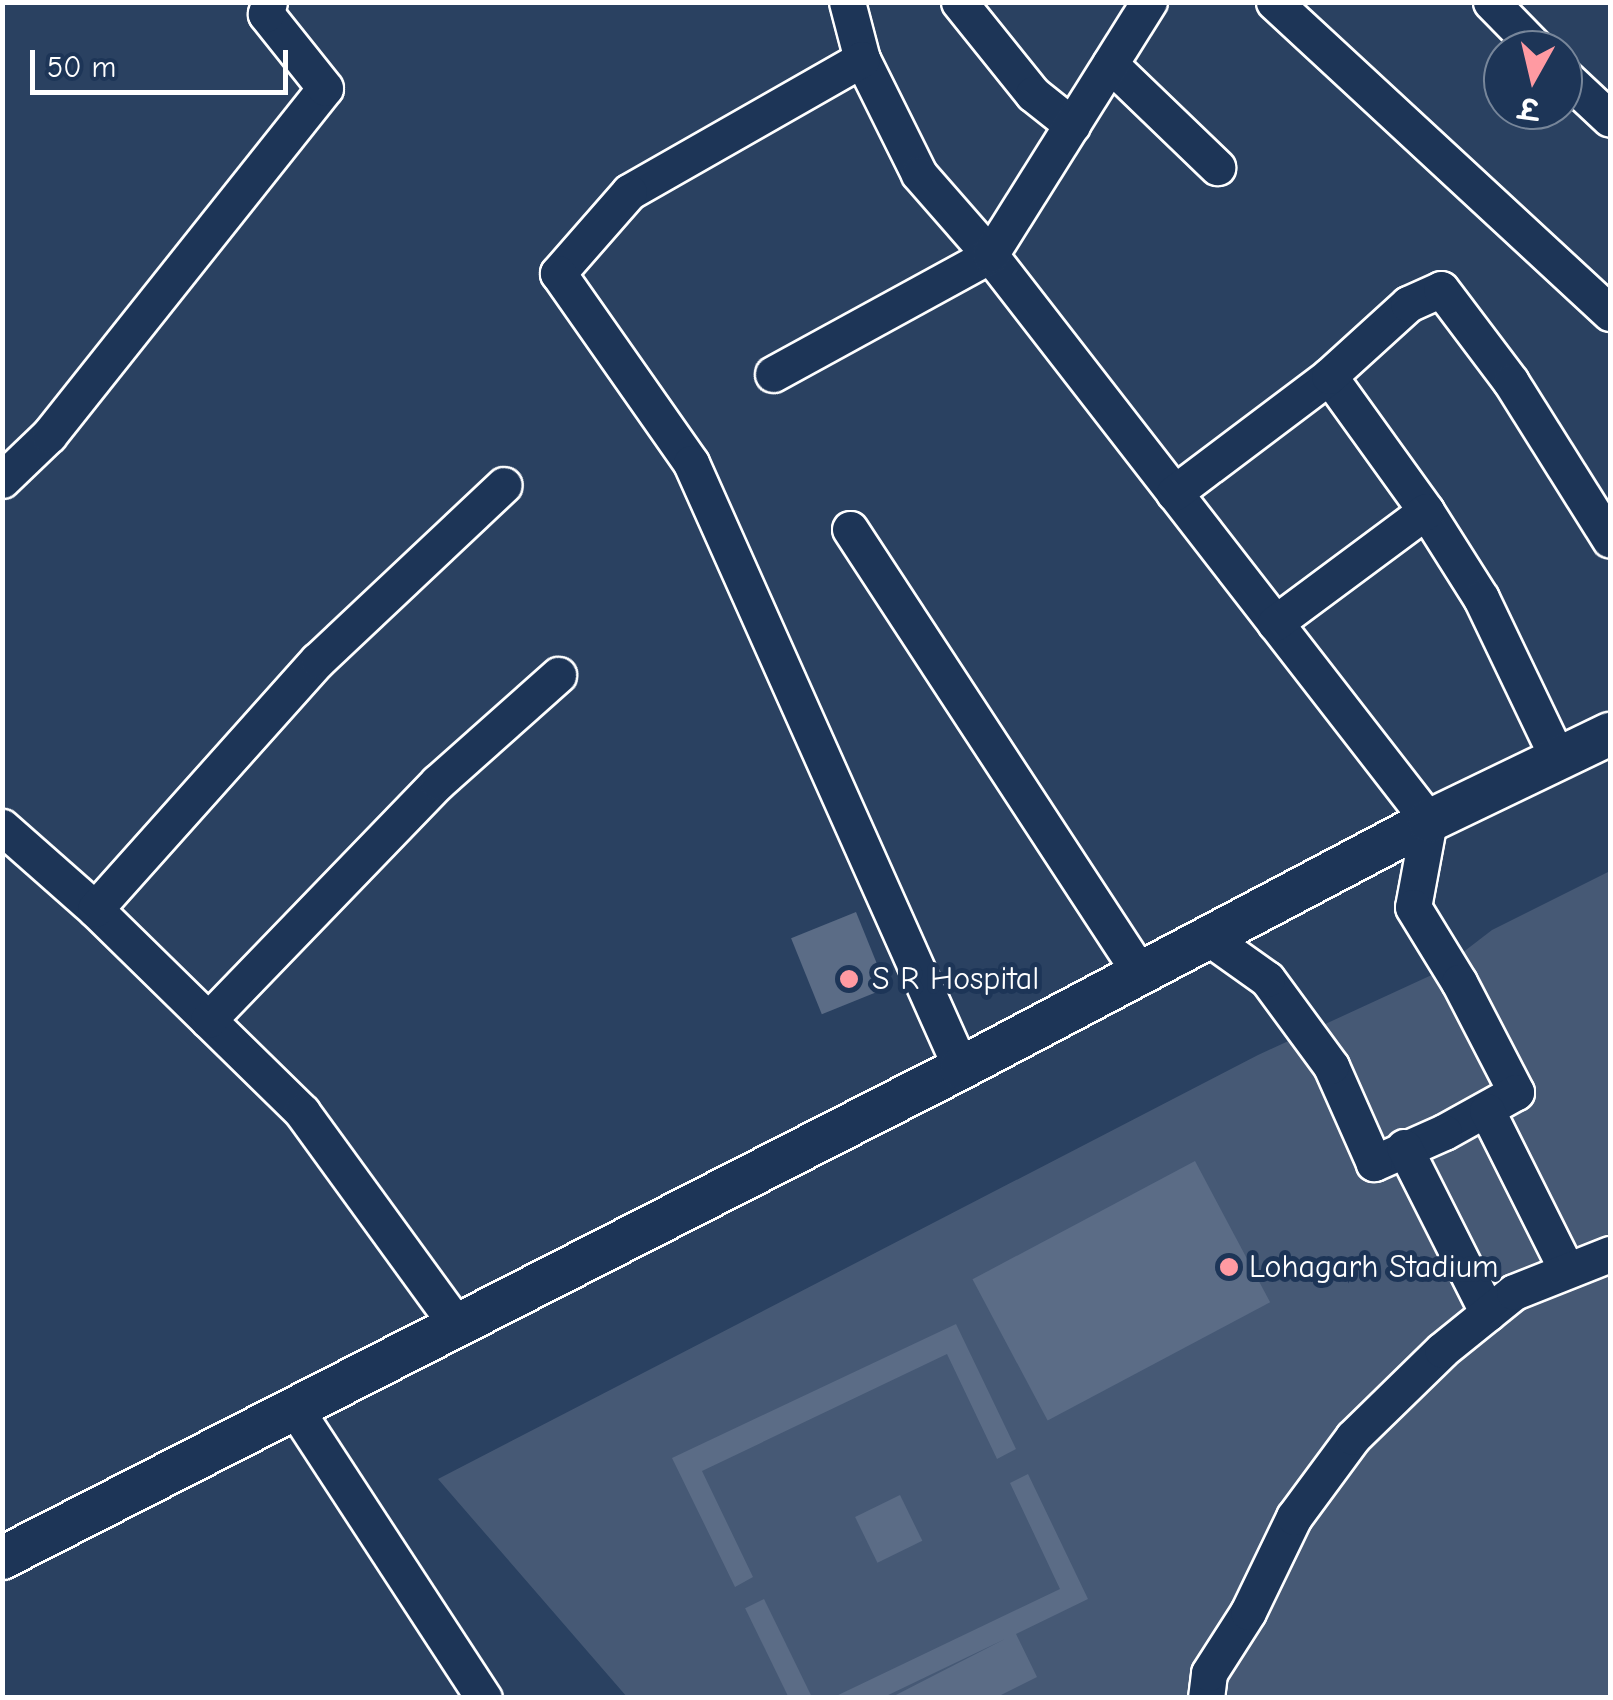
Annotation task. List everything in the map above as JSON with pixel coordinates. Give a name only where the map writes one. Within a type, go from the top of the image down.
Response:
[{"type":"main road","points":[[2,1558],[960,1068],[1428,821],[1610,734]]},
{"type":"street","points":[[3,479],[49,435],[325,88],[266,14],[269,2]]},
{"type":"street","points":[[846,2],[862,60],[920,174],[990,255],[1428,821],[1413,907],[1459,982],[1516,1092],[1487,1110],[1374,1163],[1320,1052],[1267,979],[1208,937]]},
{"type":"street","points":[[960,2],[1033,94],[1072,125]]},
{"type":"street","points":[[772,374],[990,255],[1149,2]]},
{"type":"street","points":[[1274,2],[1610,314]]},
{"type":"street","points":[[1491,2],[1518,30]]},
{"type":"street","points":[[862,60],[629,192],[558,272],[691,463],[960,1068]]},
{"type":"street","points":[[1110,64],[1217,167]]},
{"type":"street","points":[[1583,93],[1610,119]]},
{"type":"street","points":[[1174,492],[1329,376],[1408,304],[1441,289],[1511,382],[1610,540]]},
{"type":"street","points":[[1329,376],[1426,511],[1480,598],[1558,759]]},
{"type":"street","points":[[95,909],[318,660],[504,485]]},
{"type":"street","points":[[1275,623],[1426,511]]},
{"type":"street","points":[[850,528],[1140,974]]},
{"type":"street","points":[[208,1020],[438,782],[558,675]]},
{"type":"street","points":[[2,827],[95,909],[302,1112],[458,1327]]},
{"type":"street","points":[[1487,1110],[1566,1269]]},
{"type":"street","points":[[1404,1147],[1488,1313]]},
{"type":"street","points":[[1206,1698],[1209,1673],[1248,1612],[1294,1516],[1353,1437],[1442,1350],[1514,1292],[1610,1254]]},
{"type":"street","points":[[296,1410],[484,1698]]},
{"type":"shaded area","name":"Lohagarh Stadium","points":[[1610,871],[1610,1697],[627,1697],[438,1479],[1258,1055],[1436,973],[1492,930]]},
{"type":"building","points":[[856,912],[887,988],[822,1014],[791,938]]},
{"type":"building","points":[[1195,1161],[1270,1302],[1048,1421],[972,1279]]},
{"type":"building","points":[[956,1324],[1016,1449],[997,1459],[947,1354],[702,1471],[753,1577],[735,1587],[672,1458]]},
{"type":"building","points":[[1028,1474],[1088,1599],[1016,1634],[1037,1677],[995,1698],[890,1698],[1005,1639],[882,1698],[832,1698],[1060,1589],[1010,1483]]},
{"type":"building","points":[[900,1495],[922,1541],[877,1563],[855,1517]]},
{"type":"building","points":[[764,1599],[812,1698],[789,1698],[745,1608]]},
{"type":"place","name":"S R Hospital","points":[[849,979]]},
{"type":"place","name":"Lohagarh Stadium","points":[[1229,1267]]}]
